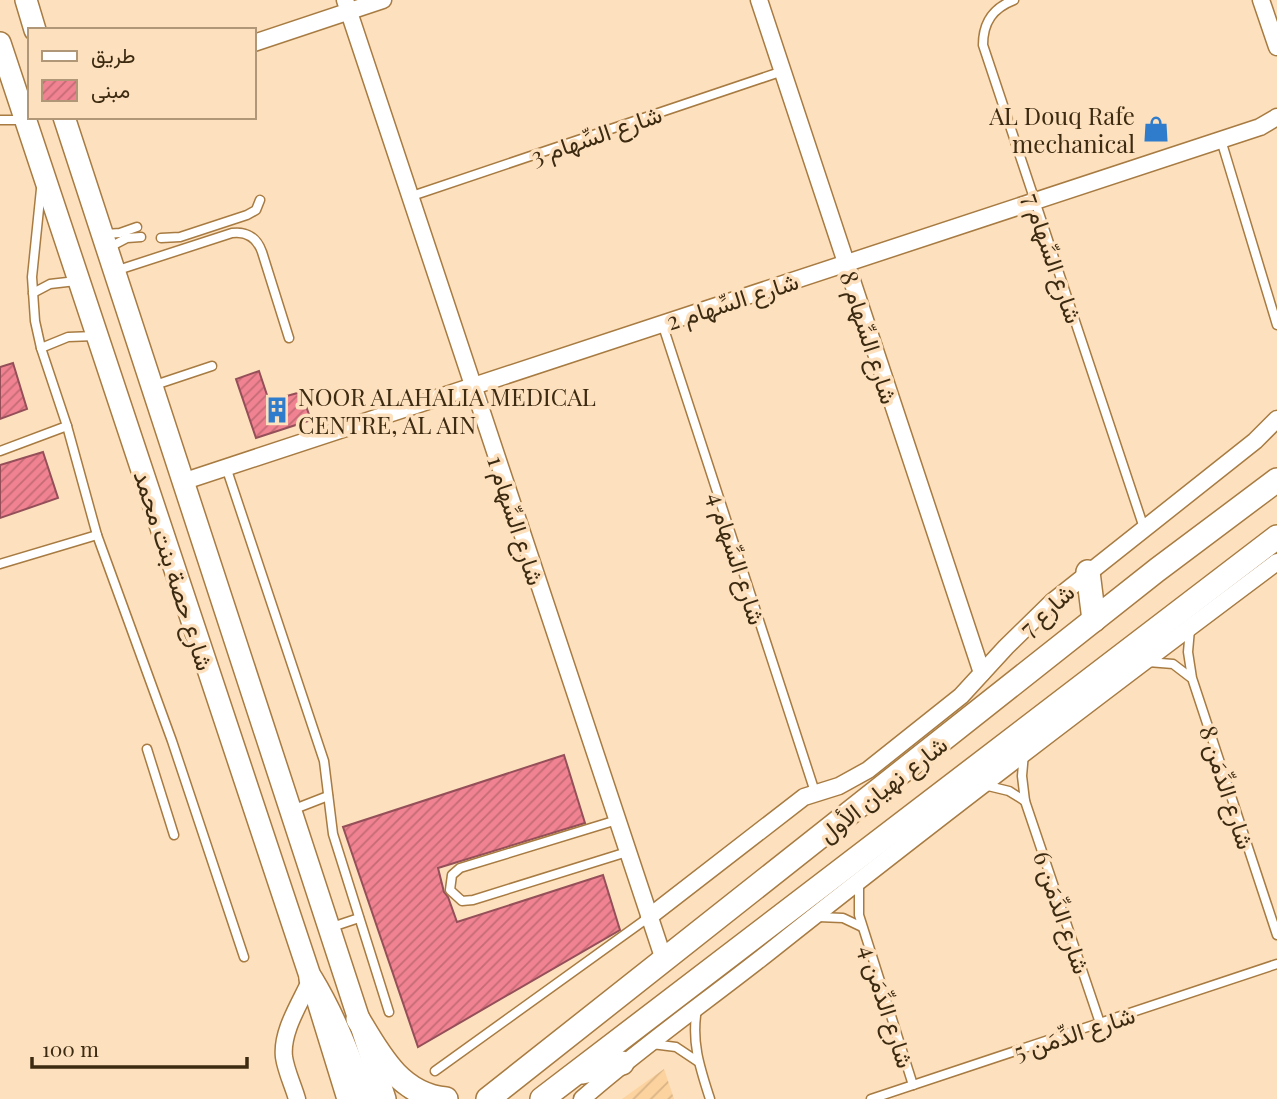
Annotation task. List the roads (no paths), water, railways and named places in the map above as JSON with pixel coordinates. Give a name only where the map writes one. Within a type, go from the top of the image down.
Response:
[{"type":"main road","name":"شارع نهيان الأول","points":[[488,1099],[1094,620],[1277,480]]},
{"type":"main road","name":"شارع نهيان الأول","points":[[542,1099],[1277,537]]},
{"type":"main road","points":[[1087,572],[1094,620]]},
{"type":"main road","points":[[311,979],[330,1009],[364,1099]]},
{"type":"main road","points":[[358,1019],[395,1075],[414,1089],[446,1099]]},
{"type":"main road","points":[[575,1073],[622,1063]]},
{"type":"main road","points":[[480,1099],[488,1099]]},
{"type":"street","points":[[26,0],[34,28]]},
{"type":"street","points":[[256,42],[347,6],[383,0]]},
{"type":"street","name":"شارع السِّهام 8","points":[[759,0],[982,673]]},
{"type":"street","points":[[1261,0],[1277,47]]},
{"type":"street","name":"شارع السِّهام 1","points":[[347,6],[664,960]]},
{"type":"street","name":"شارع حصة بنت محمد","points":[[0,43],[311,979],[348,1099]]},
{"type":"street","name":"شارع السِّهام 2","points":[[185,481],[1260,127],[1277,117]]},
{"type":"street","name":"شارع حصة بنت محمد","points":[[71,123],[105,241],[385,1099]]},
{"type":"street","name":"شارع 7","points":[[649,917],[796,803],[815,792],[839,786],[868,770],[961,696],[1030,622],[1087,572],[1265,432],[1277,419]]},
{"type":"street","points":[[582,1099],[622,1063],[697,1009],[1025,750],[1277,562]]},
{"type":"street","points":[[297,1099],[286,1066],[284,1047],[311,979]]},
{"type":"lane","name":"شارع السِّهام 7","points":[[1014,0],[1004,4],[990,17],[985,26],[983,45],[1144,528]]},
{"type":"lane","name":"شارع السِّهام 3","points":[[409,197],[783,71]]},
{"type":"lane","points":[[0,120],[26,120]]},
{"type":"lane","points":[[1221,140],[1277,325]]},
{"type":"lane","points":[[43,172],[33,255],[33,293],[41,348],[67,426],[97,535],[172,741],[244,957]]},
{"type":"lane","points":[[161,238],[180,237],[247,215],[256,210],[260,200]]},
{"type":"lane","points":[[105,241],[136,228]]},
{"type":"lane","points":[[115,271],[232,233],[248,235],[260,247],[289,338]]},
{"type":"lane","points":[[105,241],[141,237]]},
{"type":"lane","points":[[33,293],[50,284],[79,282]]},
{"type":"lane","name":"شارع السِّهام 4","points":[[662,323],[815,792]]},
{"type":"lane","points":[[41,348],[68,337],[97,336]]},
{"type":"lane","points":[[153,386],[212,366]]},
{"type":"lane","points":[[0,451],[67,426]]},
{"type":"lane","points":[[226,467],[324,761],[333,834],[389,1012]]},
{"type":"lane","points":[[0,564],[97,535]]},
{"type":"lane","name":"شارع الدِّمَن 8","points":[[1191,626],[1188,652],[1192,678],[1277,935]]},
{"type":"lane","points":[[1142,663],[1166,662],[1180,668],[1192,678]]},
{"type":"lane","points":[[147,749],[174,835]]},
{"type":"lane","name":"شارع الدِّمَن 6","points":[[1025,750],[1022,776],[1025,801],[1100,1023]]},
{"type":"lane","points":[[981,785],[1000,788],[1025,801]]},
{"type":"lane","points":[[291,810],[328,796]]},
{"type":"lane","points":[[617,820],[460,868],[452,875],[450,890],[462,901],[472,900],[627,852]]},
{"type":"lane","name":"شارع الدِّمَن 4","points":[[860,880],[858,904],[862,927],[913,1085]]},
{"type":"lane","points":[[435,1071],[649,917]]},
{"type":"lane","points":[[329,929],[359,918]]},
{"type":"lane","name":"شارع الدِّمَن 4","points":[[812,918],[843,918],[862,927]]},
{"type":"lane","name":"شارع الدِّمَن 5","points":[[871,1099],[1277,964]]},
{"type":"lane","points":[[697,1009],[694,1041],[710,1099]]},
{"type":"lane","points":[[649,1044],[676,1047],[698,1062]]},
{"type":"place","name":"AL Douq Rafe mechanical","points":[[1156,129]]},
{"type":"place","name":"NOOR ALAHALIA MEDICAL CENTRE, AL AIN","points":[[277,410]]}]
